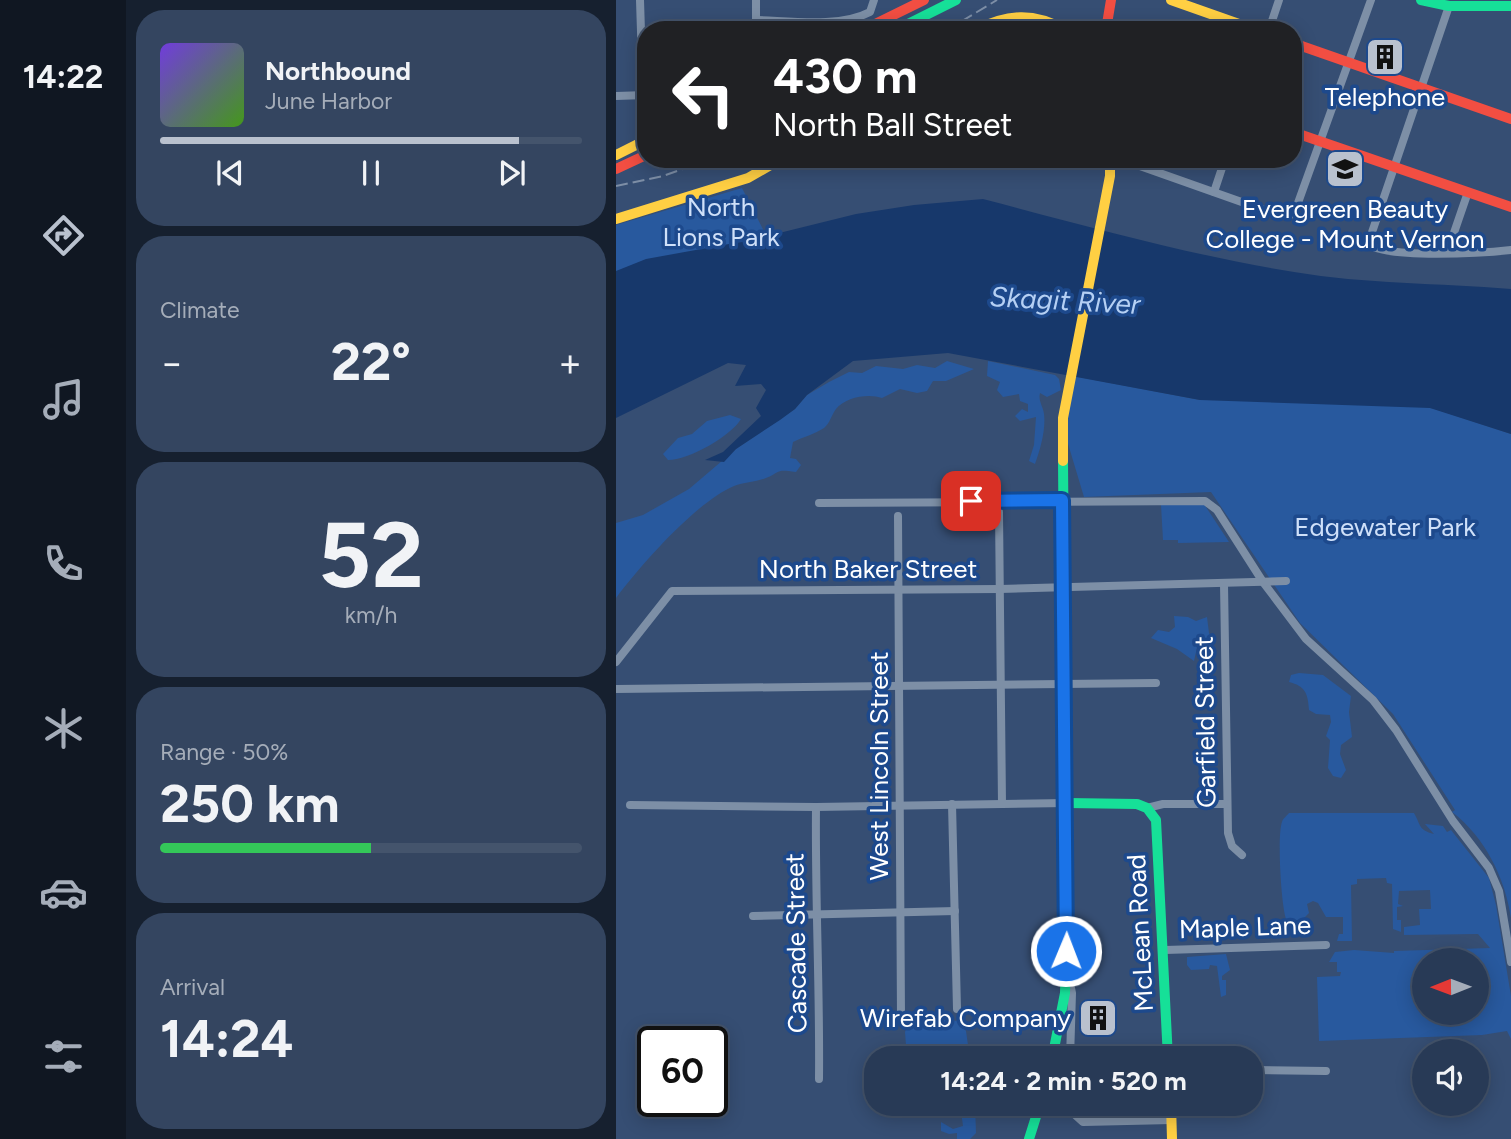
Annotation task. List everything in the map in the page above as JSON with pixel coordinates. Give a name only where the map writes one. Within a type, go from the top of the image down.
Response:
[{"type":"main road","points":[[881,21],[924,0]]},
{"type":"main road","points":[[914,21],[956,0]]},
{"type":"main road","points":[[1105,21],[1111,0]]},
{"type":"main road","points":[[1172,0],[1231,21]]},
{"type":"main road","points":[[1421,0],[1449,6],[1511,6]]},
{"type":"main road","points":[[996,21],[1010,15],[1040,17],[1048,21]]},
{"type":"main road","points":[[1302,46],[1511,119]]},
{"type":"main road","points":[[1302,135],[1511,207]]},
{"type":"main road","points":[[616,155],[637,144]]},
{"type":"main road","points":[[616,169],[637,159]]},
{"type":"main road","points":[[616,219],[748,178],[765,168]]},
{"type":"main road","points":[[1055,1046],[1065,993],[1066,967],[1063,418],[1107,188],[1108,168]]},
{"type":"main road","points":[[1067,803],[1121,803],[1147,808]]},
{"type":"main road","name":"McLean Road","points":[[1147,808],[1156,820],[1158,829],[1168,1046]]},
{"type":"main road","points":[[1029,1139],[1036,1116]]},
{"type":"main road","points":[[1171,1116],[1172,1139]]},
{"type":"street","points":[[640,0],[641,21]]},
{"type":"street","points":[[756,0],[757,20],[788,21]]},
{"type":"street","points":[[823,21],[870,12],[874,0]]},
{"type":"street","points":[[1272,21],[1279,0]]},
{"type":"street","points":[[1146,168],[1281,216],[1291,215],[1295,211],[1371,0]]},
{"type":"street","points":[[1449,6],[1368,244],[1406,252],[1511,250]]},
{"type":"street","points":[[616,96],[637,95]]},
{"type":"street","points":[[1214,192],[1222,168]]},
{"type":"street","points":[[1447,253],[1468,192]]},
{"type":"street","points":[[819,503],[1205,501],[1217,510],[1263,582],[1306,639],[1373,700],[1396,730],[1453,821],[1489,867],[1499,891],[1511,961]]},
{"type":"street","points":[[999,512],[1002,804]]},
{"type":"street","name":"West Lincoln Street","points":[[898,516],[901,1016]]},
{"type":"street","name":"North Baker Street","points":[[616,662],[672,591],[1000,589],[1286,581]]},
{"type":"street","name":"Garfield Street","points":[[1224,584],[1229,842],[1241,855]]},
{"type":"street","points":[[616,689],[1156,683]]},
{"type":"street","points":[[630,805],[816,807],[1067,803]]},
{"type":"street","points":[[952,804],[957,1009]]},
{"type":"street","points":[[1147,808],[1163,804],[1227,804]]},
{"type":"street","name":"Cascade Street","points":[[816,807],[815,914],[820,1018],[819,1079]]},
{"type":"street","points":[[753,916],[955,911]]},
{"type":"street","name":"Maple Lane","points":[[1165,950],[1326,946]]},
{"type":"street","points":[[1066,967],[1072,993],[1070,1046]]},
{"type":"street","points":[[1057,1037],[1062,1039],[1064,1046]]},
{"type":"street","points":[[1263,1070],[1326,1071]]},
{"type":"street","points":[[1076,1116],[1092,1124],[1171,1120]]},
{"type":"green space","name":"North Lions Park","points":[[742,188],[768,239],[616,276],[616,225]]},
{"type":"green space","points":[[947,361],[974,369],[946,381],[933,381],[927,391],[917,393],[900,389],[882,398],[864,396],[840,405],[824,428],[793,442],[790,458],[796,459],[801,465],[796,472],[779,471],[762,479],[734,486],[719,494],[670,536],[616,598],[616,523],[643,515],[689,489],[736,449],[795,409],[807,395],[849,372],[862,373],[876,366],[903,369],[917,365],[935,368]]},
{"type":"green space","points":[[988,361],[1055,375],[1059,379],[1061,390],[1047,397],[1040,393],[1044,427],[1035,464],[1029,461],[1034,445],[1036,417],[1020,421],[1015,416],[1022,409],[1028,412],[1028,404],[1020,401],[1019,394],[1003,397],[997,390],[1000,382],[987,376]]},
{"type":"green space","name":"Edgewater Park","points":[[1068,375],[1200,400],[1398,401],[1435,409],[1511,434],[1511,918],[1504,888],[1492,859],[1474,833],[1452,812],[1455,810],[1393,714],[1300,623],[1211,492],[1084,497],[1063,427]]},
{"type":"green space","points":[[730,415],[741,419],[728,433],[709,446],[677,459],[668,460],[663,454],[678,438],[692,434],[707,421]]},
{"type":"green space","points":[[1204,504],[1229,542],[1178,543],[1178,540],[1163,540],[1161,505]]},
{"type":"green space","points":[[1174,616],[1188,617],[1196,621],[1207,617],[1209,633],[1214,642],[1209,645],[1198,643],[1194,661],[1177,649],[1151,638],[1158,630],[1169,632],[1175,627]]},
{"type":"green space","points":[[1291,675],[1323,675],[1351,696],[1349,712],[1352,737],[1341,745],[1340,754],[1346,770],[1341,778],[1333,776],[1328,768],[1330,740],[1326,736],[1331,722],[1330,715],[1316,714],[1309,710],[1305,691],[1289,682]]},
{"type":"green space","points":[[1289,813],[1414,813],[1425,831],[1434,834],[1425,824],[1443,826],[1447,832],[1451,830],[1489,878],[1511,996],[1511,1039],[1507,1031],[1482,1035],[1319,1041],[1317,977],[1340,976],[1337,962],[1329,962],[1335,952],[1354,950],[1394,953],[1412,950],[1412,1026],[1489,1026],[1490,948],[1478,934],[1404,935],[1404,927],[1420,925],[1419,909],[1431,909],[1430,890],[1399,891],[1398,904],[1403,906],[1397,907],[1397,920],[1401,920],[1401,932],[1393,929],[1392,884],[1387,883],[1386,878],[1357,879],[1357,884],[1351,885],[1352,941],[1337,941],[1339,934],[1343,934],[1343,917],[1326,917],[1318,903],[1313,901],[1307,904],[1309,913],[1303,919],[1287,922],[1281,888],[1280,841],[1283,819]]},
{"type":"green space","points":[[1226,954],[1230,970],[1222,976],[1222,980],[1226,980],[1226,995],[1221,997],[1217,966],[1191,970],[1187,965],[1187,957]]},
{"type":"green space","points":[[926,1019],[960,1021],[966,1031],[968,1046],[906,1046],[907,1027]]},
{"type":"green space","points":[[962,1116],[975,1116],[976,1133],[970,1139],[957,1139],[957,1133],[941,1131],[941,1122],[953,1129],[963,1126]]},
{"type":"water","name":"Skagit River","points":[[983,199],[1177,249],[1294,272],[1375,281],[1511,289],[1511,434],[1430,408],[1200,400],[948,353],[853,361],[807,395],[795,409],[736,449],[724,462],[705,460],[723,452],[761,416],[756,408],[766,390],[761,384],[735,386],[746,365],[728,363],[616,418],[616,271],[646,259],[751,240],[856,214],[914,205]]},
{"type":"railway","points":[[962,21],[997,0]]},
{"type":"railway","points":[[616,186],[686,168]]},
{"type":"traffic: fast","points":[[914,21],[956,0]]},
{"type":"traffic: fast","points":[[1421,0],[1449,6],[1511,6]]},
{"type":"traffic: fast","points":[[1055,1046],[1065,993],[1067,921],[1063,461]]},
{"type":"traffic: fast","points":[[1067,803],[1137,804],[1147,808],[1156,820],[1167,1046]]},
{"type":"traffic: fast","points":[[1029,1139],[1036,1116]]},
{"type":"traffic: slow","points":[[1171,0],[1230,21]]},
{"type":"traffic: slow","points":[[999,21],[1020,17],[1045,21]]},
{"type":"traffic: slow","points":[[616,155],[637,144]]},
{"type":"traffic: slow","points":[[616,219],[748,178],[765,168]]},
{"type":"traffic: slow","points":[[1063,461],[1063,418],[1110,168]]},
{"type":"traffic: slow","points":[[1171,1116],[1172,1139]]},
{"type":"traffic: jam","points":[[881,21],[924,0]]},
{"type":"traffic: jam","points":[[1108,21],[1111,0]]},
{"type":"traffic: jam","points":[[1302,46],[1511,119]]},
{"type":"traffic: jam","points":[[1302,135],[1511,207]]},
{"type":"traffic: jam","points":[[616,169],[637,159]]},
{"type":"place","name":"Telephone","points":[[1385,57]]},
{"type":"place","name":"Evergreen Beauty College - Mount Vernon","points":[[1345,169]]},
{"type":"place","name":"Wirefab Company","points":[[1098,1018]]},
{"type":"route","points":[[971,501],[1062,500],[1067,795],[1066,951]]}]
